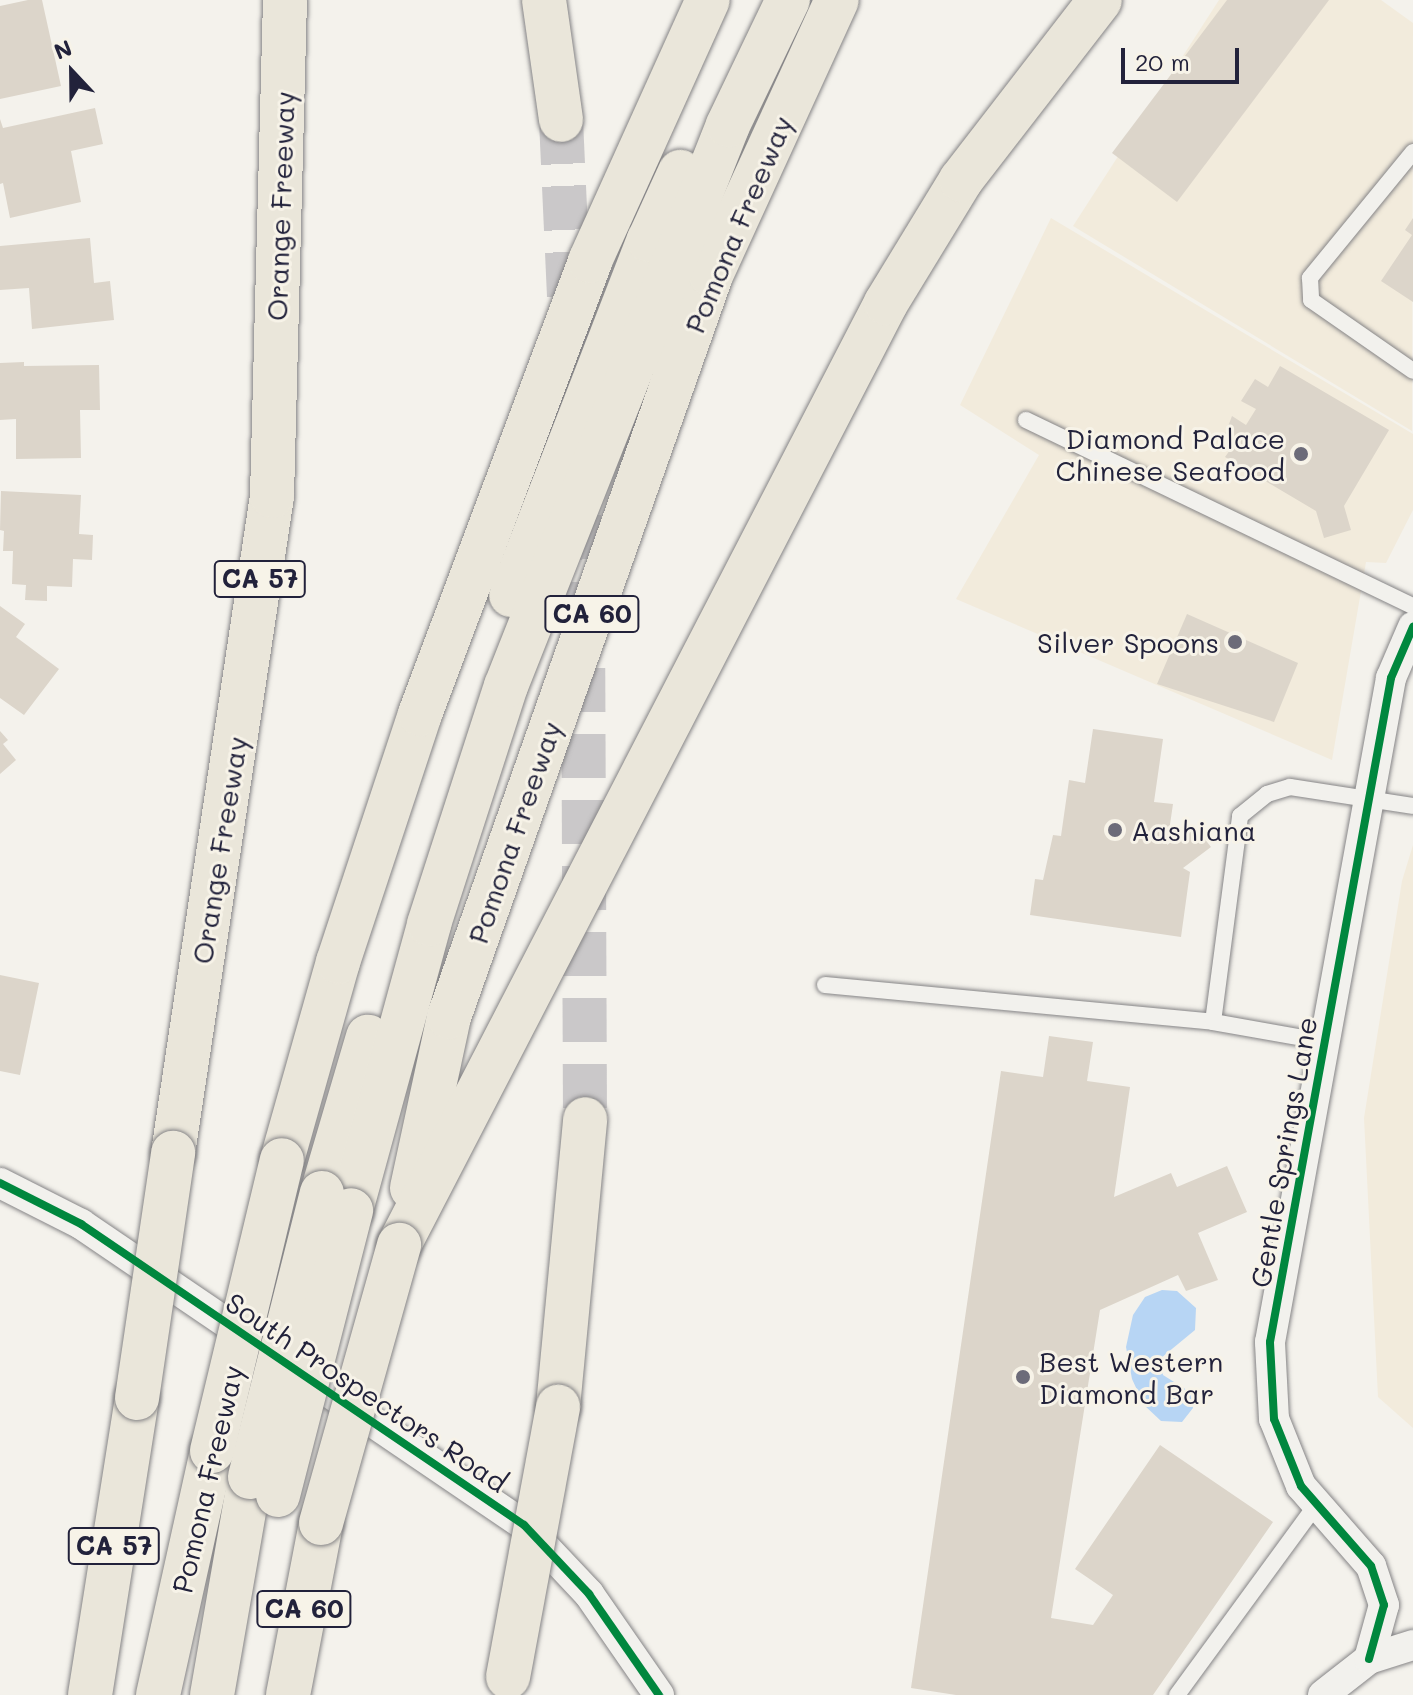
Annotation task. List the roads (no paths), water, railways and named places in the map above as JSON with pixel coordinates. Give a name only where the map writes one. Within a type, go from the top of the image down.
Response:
[{"type":"highway","name":"Orange Freeway","points":[[90,1695],[272,496],[285,0]]},
{"type":"highway","points":[[544,0],[561,120]]},
{"type":"highway","name":"Pomona Freeway","points":[[158,1695],[212,1451],[282,1160],[338,962],[420,714],[590,261],[708,0]]},
{"type":"highway","points":[[212,1695],[337,1202],[475,697],[533,535],[649,240],[761,0]]},
{"type":"highway","points":[[337,1202],[506,686],[728,125],[788,0]]},
{"type":"highway","name":"Pomona Freeway","points":[[288,1695],[321,1523],[399,1245],[449,1017],[711,275],[837,0]]},
{"type":"highway","points":[[399,1245],[886,303],[961,180],[1100,0]]},
{"type":"highway","points":[[506,1686],[558,1407],[585,1119]]},
{"type":"highway","points":[[235,1695],[264,1486]]},
{"type":"street","name":"Gentle Springs Lane","points":[[1369,1659],[1384,1605],[1380,1592],[1371,1566],[1301,1486],[1274,1419],[1270,1342],[1391,678],[1413,627]]},
{"type":"street","name":"South Prospectors Road","points":[[0,1183],[81,1224],[524,1525],[589,1594],[659,1695]]},
{"type":"street","points":[[1323,1695],[1369,1659],[1413,1645]]},
{"type":"lane","points":[[1413,152],[1310,278],[1311,300],[1413,371]]},
{"type":"lane","points":[[1026,420],[1413,606]]},
{"type":"lane","points":[[1213,1022],[1240,816],[1267,794],[1290,787],[1413,806]]},
{"type":"lane","points":[[825,985],[1213,1022],[1325,1042]]},
{"type":"lane","points":[[1177,1695],[1317,1504]]},
{"type":"water","points":[[1162,1290],[1177,1291],[1196,1308],[1195,1330],[1161,1358],[1163,1375],[1190,1392],[1193,1408],[1182,1422],[1161,1421],[1144,1405],[1132,1379],[1126,1347],[1133,1315],[1145,1297]]},
{"type":"tunnel","points":[[561,120],[583,602],[585,1119]]},
{"type":"place","name":"Diamond Palace Chinese Seafood","points":[[1301,454]]},
{"type":"place","name":"Silver Spoons","points":[[1235,642]]},
{"type":"place","name":"Aashiana","points":[[1115,830]]},
{"type":"place","name":"Best Western Diamond Bar","points":[[1023,1377]]}]
